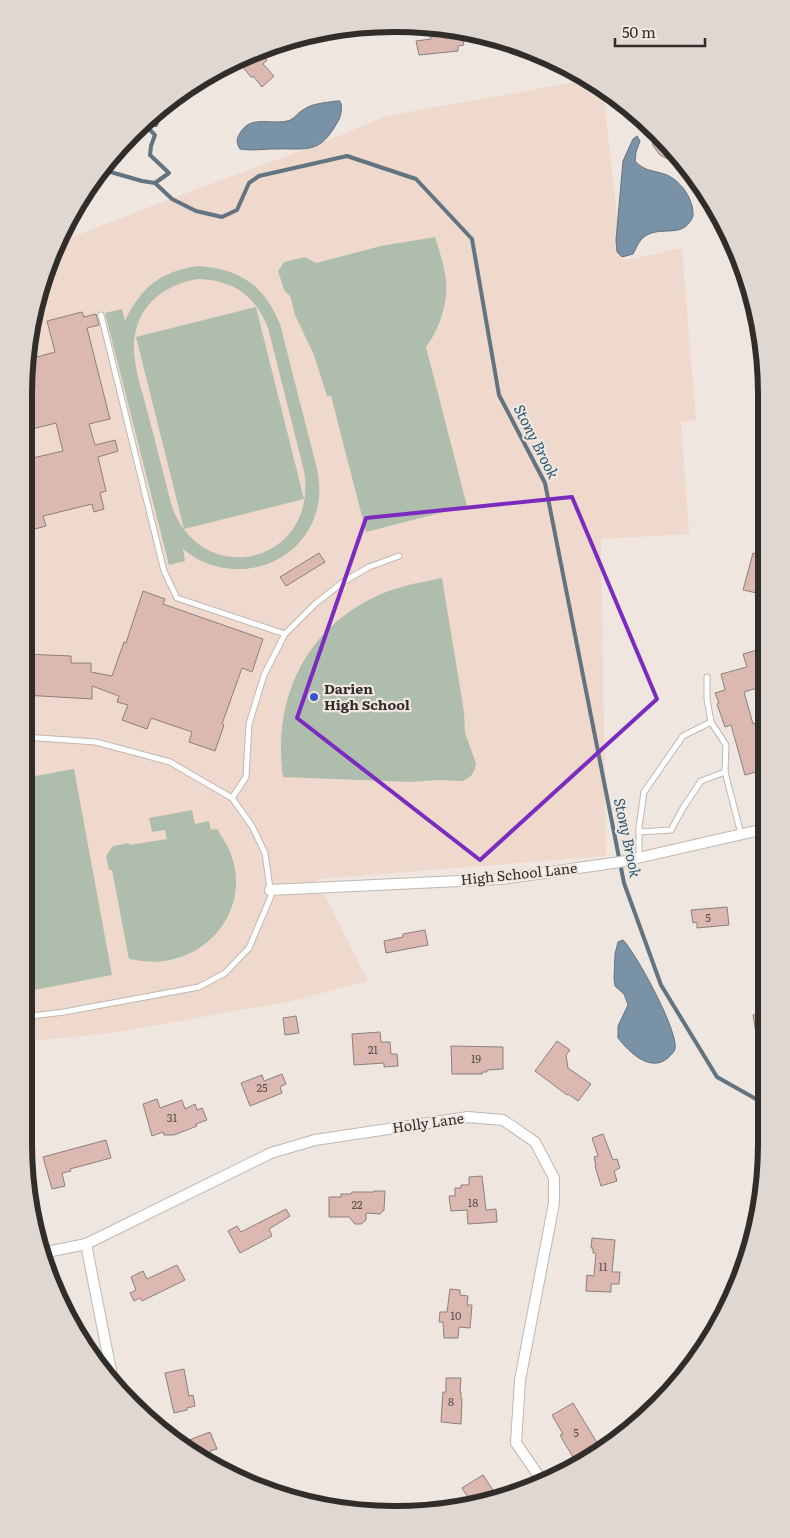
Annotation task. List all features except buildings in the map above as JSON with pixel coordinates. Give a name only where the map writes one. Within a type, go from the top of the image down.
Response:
[{"type":"street","name":"High School Lane","points":[[270,890],[502,879],[620,862],[758,831]]},
{"type":"street","name":"Holly Lane","points":[[49,1251],[86,1244],[271,1153],[316,1140],[468,1117],[503,1120],[535,1142],[554,1178],[554,1203],[520,1380],[516,1443],[539,1476]]},
{"type":"street","points":[[86,1244],[111,1368]]},
{"type":"lane","points":[[100,315],[164,571],[178,598],[284,634]]},
{"type":"lane","points":[[232,798],[246,778],[249,724],[264,675],[284,634],[315,604],[343,582],[369,567],[399,556]]},
{"type":"lane","points":[[707,677],[707,699],[711,722],[726,745],[725,772],[741,835]]},
{"type":"lane","points":[[639,858],[639,832],[644,792],[683,736],[711,722]]},
{"type":"lane","points":[[32,738],[96,742],[170,762],[232,798],[252,826],[265,853],[271,896],[249,948],[225,973],[199,987],[64,1012],[32,1016]]},
{"type":"lane","points":[[639,832],[671,830],[701,781],[725,772]]},
{"type":"highlighted area","points":[[572,497],[657,699],[480,860],[297,718],[366,518]]},
{"type":"shaded area","name":"Darien High School","points":[[577,82],[604,99],[622,261],[682,248],[696,420],[681,422],[689,534],[601,539],[606,856],[317,879],[368,981],[288,1002],[110,1033],[32,1041],[32,395],[39,324],[60,256],[68,239],[327,141],[386,116]]},
{"type":"green space","points":[[435,237],[445,272],[446,294],[440,322],[426,347],[467,506],[366,532],[331,396],[327,396],[314,355],[295,315],[290,296],[284,290],[278,271],[284,262],[305,257],[316,263],[381,246]]},
{"type":"green space","points":[[197,266],[212,267],[238,275],[258,289],[274,310],[280,324],[317,469],[319,499],[313,522],[301,541],[285,555],[266,564],[245,569],[224,568],[203,561],[183,549],[185,561],[169,565],[105,313],[122,309],[125,321],[145,290],[162,277]],"holes":[[[198,279],[222,282],[241,292],[249,298],[263,316],[268,328],[304,471],[304,502],[294,527],[277,545],[256,555],[232,557],[208,550],[187,534],[172,507],[136,368],[135,337],[143,312],[151,302],[172,287],[184,282]]]},
{"type":"green space","points":[[256,307],[304,499],[184,529],[136,337]]},
{"type":"green space","points":[[442,578],[464,712],[465,733],[476,763],[471,776],[463,781],[411,782],[283,777],[282,724],[287,699],[296,676],[308,654],[323,634],[342,617],[374,597],[403,587]]},
{"type":"green space","points":[[74,769],[112,975],[32,990],[32,777]]},
{"type":"green space","points":[[192,810],[195,824],[209,821],[211,830],[217,829],[231,855],[236,881],[234,898],[229,914],[221,928],[210,940],[196,950],[181,957],[155,962],[129,959],[112,870],[109,870],[106,856],[113,846],[167,839],[165,830],[152,832],[149,818]]},
{"type":"water","points":[[340,101],[341,104],[340,118],[330,133],[318,145],[304,149],[249,150],[240,149],[239,147],[238,137],[243,129],[254,122],[289,120],[310,106]]},
{"type":"water","points":[[637,136],[640,141],[635,161],[642,167],[667,175],[678,182],[689,198],[693,216],[689,223],[679,230],[660,231],[647,235],[640,241],[633,254],[622,257],[617,252],[616,240],[623,161],[633,139]]},
{"type":"water","points":[[623,940],[646,976],[664,1010],[670,1027],[675,1049],[668,1058],[661,1062],[647,1062],[640,1059],[618,1038],[618,1026],[628,1005],[624,994],[615,986],[614,979],[615,954],[618,942]]},
{"type":"waterway","name":"Stony Brook","points":[[153,125],[156,125],[158,121]]},
{"type":"waterway","name":"Stony Brook","points":[[150,128],[150,130],[155,135],[150,155],[169,173],[155,183]]},
{"type":"waterway","name":"Stony Brook","points":[[155,183],[172,199],[196,211],[222,217],[237,210],[249,183],[259,176],[347,156],[416,179],[472,239],[499,395],[545,483],[624,883],[661,985],[717,1077],[758,1100]]},
{"type":"waterway","points":[[109,172],[155,183]]},
{"type":"place","name":"Darien High School","points":[[314,697]]}]
